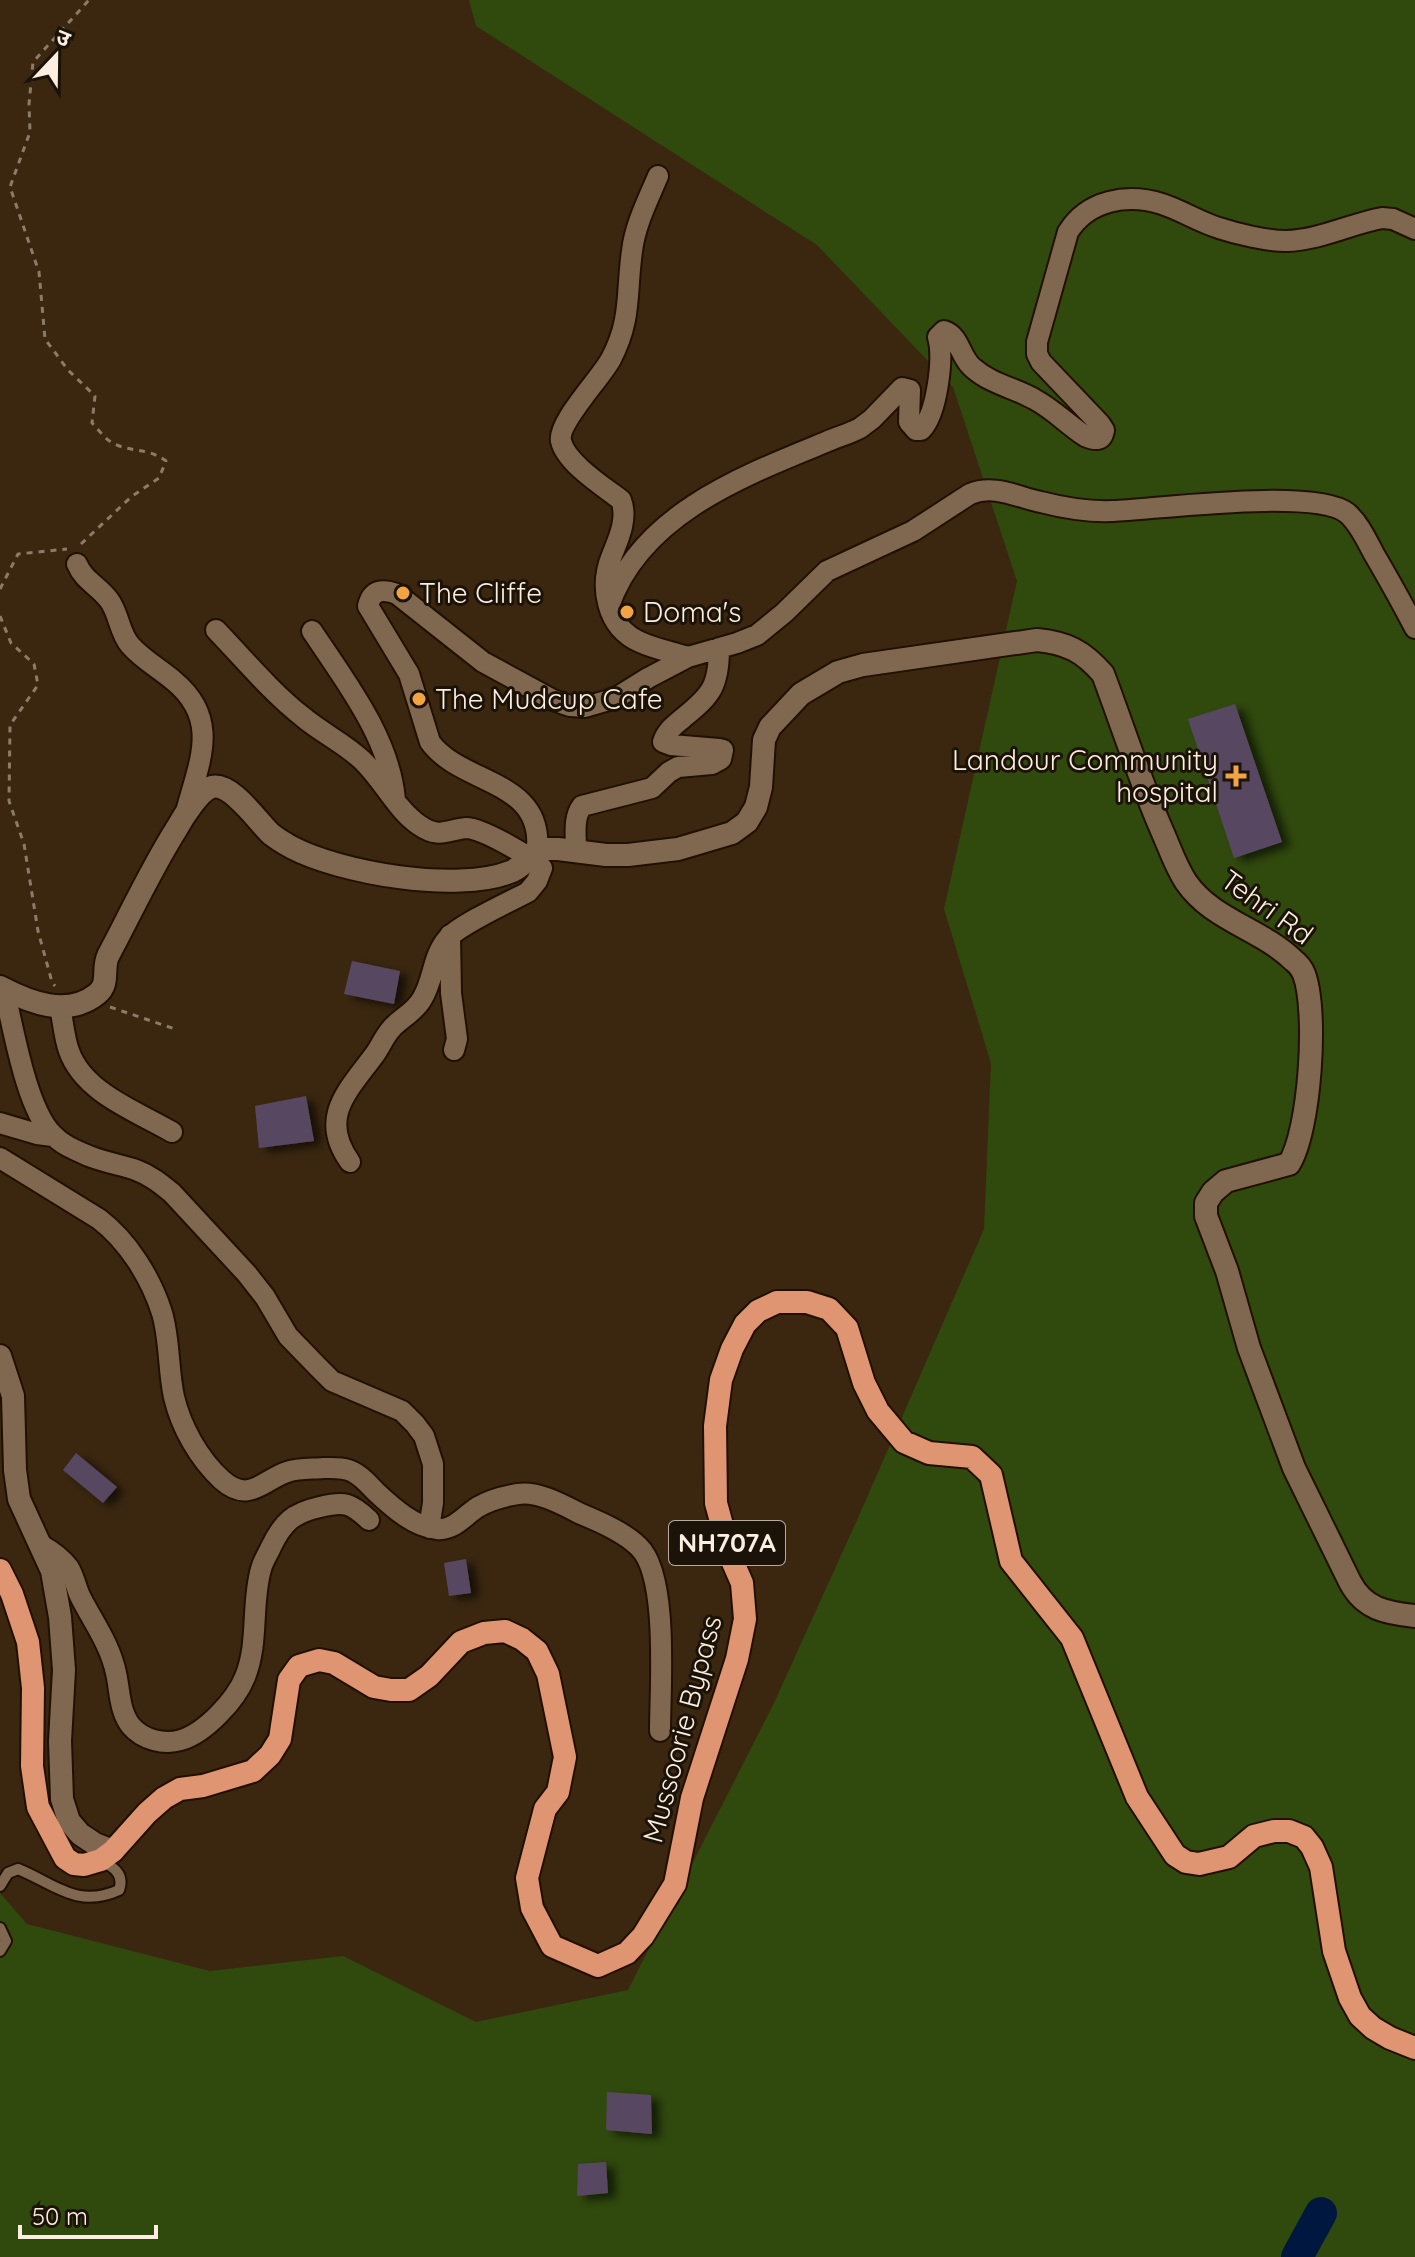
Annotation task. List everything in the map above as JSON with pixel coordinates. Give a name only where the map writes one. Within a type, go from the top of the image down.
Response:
[{"type":"highway","name":"Mussoorie Bypass","points":[[107,1856],[164,1798],[180,1789],[203,1786],[253,1771],[262,1763],[280,1739],[289,1680],[299,1666],[319,1660],[334,1663],[374,1687],[409,1690],[429,1676],[461,1642],[484,1633],[505,1631],[537,1651],[548,1674],[565,1757],[558,1792],[545,1809],[527,1878],[532,1908],[552,1946],[598,1966],[627,1953],[643,1936],[675,1884],[692,1798],[737,1659],[745,1619],[742,1583],[731,1558],[716,1503],[715,1426],[721,1380],[745,1324],[758,1311],[777,1302],[807,1302],[829,1309],[847,1328],[864,1383],[878,1411],[904,1442],[929,1453],[972,1457],[991,1475],[1011,1561],[1072,1638],[1137,1797],[1175,1855],[1186,1862],[1199,1864],[1229,1857],[1254,1836],[1289,1831],[1304,1837],[1321,1867],[1334,1951],[1350,1998],[1360,2016],[1373,2028],[1415,2048]]},
{"type":"highway","points":[[0,1570],[12,1594],[28,1642],[33,1688],[32,1766],[38,1807],[65,1858],[74,1864],[84,1865],[107,1856]]},
{"type":"street","points":[[658,176],[632,249],[625,328],[603,372],[574,409],[561,432],[561,442],[579,467],[621,500],[624,507],[620,533],[606,576],[609,606],[614,619],[623,631],[637,641],[688,657]]},
{"type":"street","points":[[609,606],[623,573],[654,536],[707,495],[860,428],[902,388],[910,390],[909,422],[916,430],[925,427],[934,401],[941,355],[938,337],[944,331],[954,337],[966,361],[978,372],[1033,398],[1094,440],[1103,436],[1104,430],[1100,424],[1037,354],[1037,342],[1068,232],[1075,220],[1092,207],[1138,199],[1161,204],[1221,229],[1284,241],[1309,238],[1382,218],[1393,219],[1415,229]]},
{"type":"street","points":[[2,988],[25,999],[66,1006],[100,992],[106,980],[105,962],[150,871],[186,812],[207,789],[215,786],[236,796],[274,836],[313,858],[337,866],[412,879],[460,880],[486,878],[523,865],[533,854],[538,835],[535,822],[520,800],[497,784],[456,766],[436,752],[409,674],[368,606],[371,597],[378,591],[397,594],[483,662],[553,700],[585,707],[616,698],[688,657],[757,635],[827,571],[913,531],[979,490],[999,491],[1079,510],[1112,511],[1188,503],[1267,502],[1303,502],[1337,507],[1349,514],[1362,531],[1415,628]]},
{"type":"street","points":[[77,564],[85,579],[113,605],[123,634],[132,647],[188,694],[198,709],[204,728],[202,749],[186,812]]},
{"type":"street","points":[[216,630],[300,715],[364,762],[420,826],[445,834],[467,828],[477,831],[533,854],[542,868],[528,892],[450,935],[435,959],[422,1001],[388,1033],[349,1087],[337,1112],[337,1135],[340,1148],[350,1162]]},
{"type":"street","points":[[312,631],[369,719],[393,779],[395,800]]},
{"type":"street","name":"Tehri Rd","points":[[533,854],[576,850],[606,855],[678,849],[740,829],[756,807],[761,787],[764,740],[770,727],[801,694],[838,672],[863,665],[1037,640],[1072,647],[1090,660],[1103,674],[1146,796],[1186,882],[1217,912],[1280,949],[1303,971],[1312,1027],[1304,1123],[1295,1154],[1289,1164],[1226,1181],[1206,1203],[1206,1216],[1227,1271],[1249,1348],[1294,1468],[1355,1592],[1376,1609],[1415,1616]]},
{"type":"street","points":[[576,850],[576,820],[582,806],[652,788],[678,767],[712,764],[721,759],[723,750],[663,742],[673,726],[701,703],[713,687],[719,672],[719,648]]},
{"type":"street","points":[[450,935],[451,993],[457,1039],[454,1050]]},
{"type":"street","points":[[2,988],[25,1078],[42,1121],[53,1136],[71,1149],[93,1158],[144,1173],[172,1193],[247,1274],[288,1336],[324,1373],[342,1386],[402,1411],[415,1424],[424,1436],[433,1464],[433,1503],[429,1528]]},
{"type":"street","points":[[66,1006],[68,1050],[83,1077],[114,1099],[172,1132]]},
{"type":"street","points":[[0,1123],[53,1136]]},
{"type":"street","points":[[0,1158],[113,1229],[130,1252],[144,1273],[163,1315],[174,1397],[183,1425],[198,1451],[223,1481],[244,1491],[253,1490],[292,1470],[346,1469],[355,1472],[401,1513],[439,1530],[449,1529],[480,1506],[505,1496],[524,1493],[537,1495],[594,1519],[639,1547],[647,1557],[656,1586],[660,1731]]},
{"type":"street","points":[[0,1356],[13,1396],[19,1499],[52,1571],[60,1617],[64,1670],[60,1741],[62,1799],[69,1821],[107,1856]]},
{"type":"street","points":[[41,1545],[56,1554],[70,1570],[79,1594],[104,1639],[116,1673],[123,1709],[132,1727],[152,1740],[178,1741],[217,1716],[236,1695],[245,1679],[251,1660],[261,1569],[278,1532],[304,1510],[341,1503],[353,1506],[369,1520]]},
{"type":"lane","points":[[0,1886],[8,1873],[18,1869],[75,1895],[91,1898],[107,1895],[119,1890],[122,1882],[107,1856]]},
{"type":"lane","points":[[0,1928],[6,1941],[0,1951]]},
{"type":"path","points":[[0,589],[18,554],[77,548],[131,497],[159,478],[166,461],[156,453],[127,449],[110,442],[92,423],[95,396],[68,370],[45,339],[39,272],[10,187],[30,132],[33,62],[89,0]]},
{"type":"path","points":[[0,616],[11,643],[34,664],[38,685],[10,725],[9,801],[24,844],[38,931],[52,982],[66,1006]]},
{"type":"path","points":[[107,1006],[178,1030]]},
{"type":"green space","points":[[469,0],[1415,0],[1415,2257],[0,2257],[0,1893],[27,1924],[210,1971],[343,1956],[476,2022],[628,1990],[774,1703],[984,1229],[991,1063],[944,909],[1017,581],[953,387],[817,245],[476,26]]},
{"type":"building","points":[[1235,704],[1282,842],[1234,858],[1188,719]]},
{"type":"building","points":[[352,961],[400,971],[394,1004],[344,994]]},
{"type":"building","points":[[306,1096],[314,1141],[259,1148],[255,1106]]},
{"type":"building","points":[[76,1453],[117,1487],[103,1503],[63,1470]]},
{"type":"building","points":[[466,1559],[471,1593],[449,1596],[444,1563]]},
{"type":"building","points":[[607,2092],[651,2095],[652,2134],[606,2130]]},
{"type":"building","points":[[606,2162],[608,2193],[577,2196],[578,2164]]},
{"type":"waterway","points":[[1297,2257],[1321,2213]]},
{"type":"place","name":"The Cliffe","points":[[403,593]]},
{"type":"place","name":"Doma's","points":[[627,612]]},
{"type":"place","name":"The Mudcup Cafe","points":[[419,699]]},
{"type":"place","name":"Landour Community hospital","points":[[1236,776]]}]
